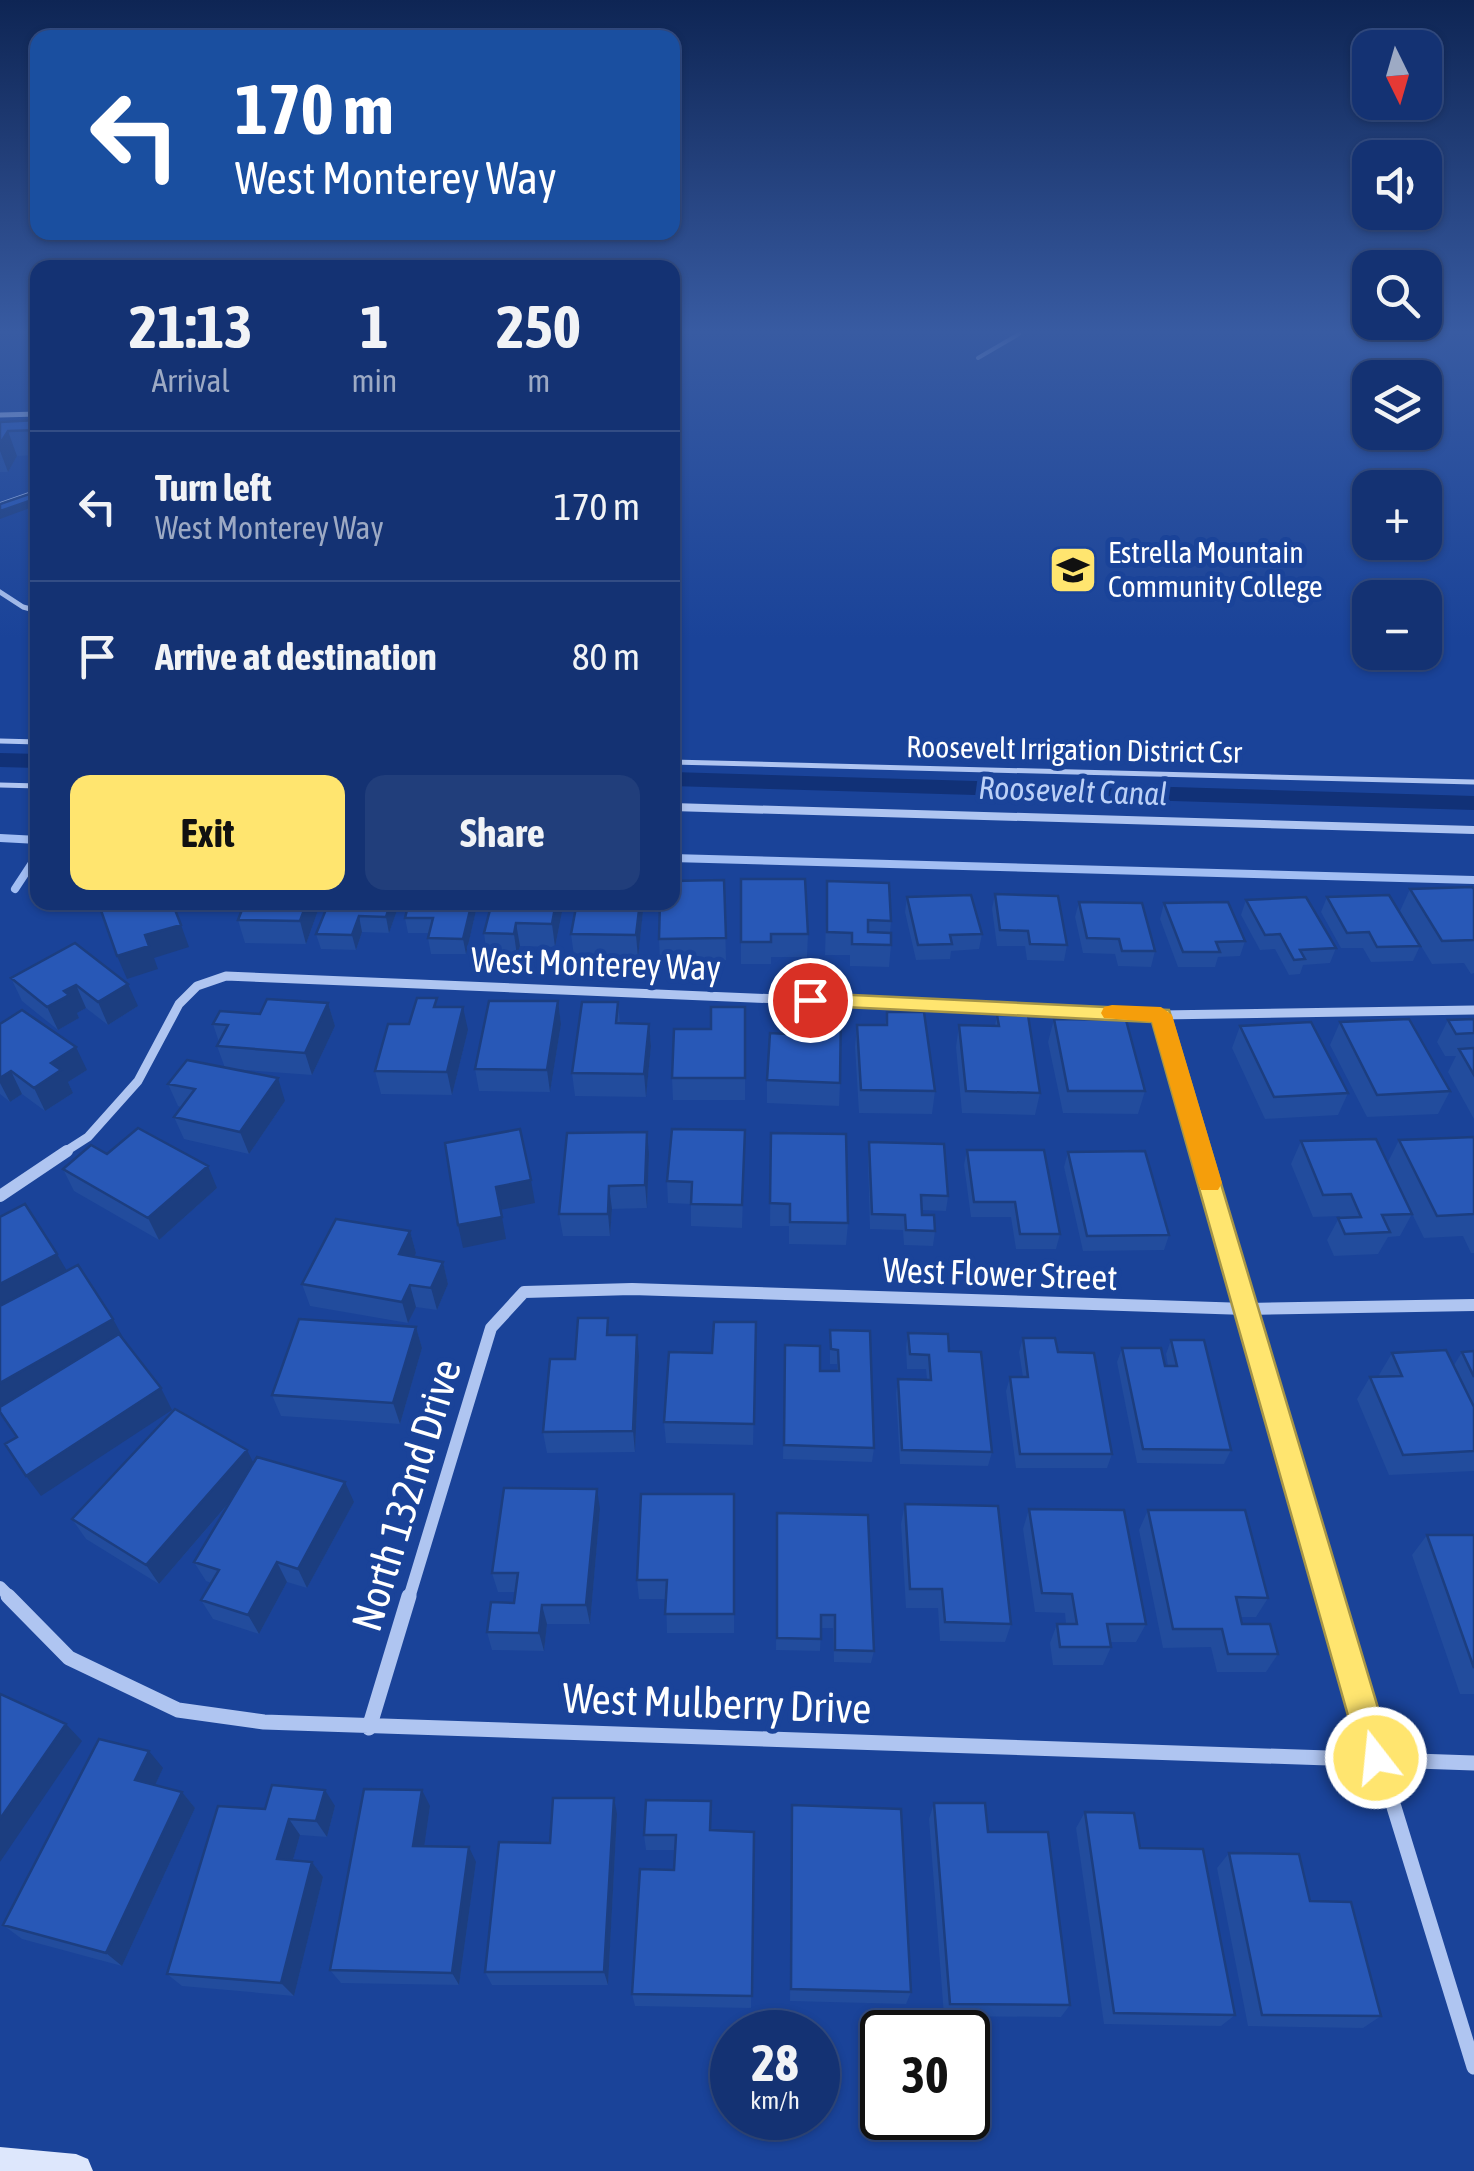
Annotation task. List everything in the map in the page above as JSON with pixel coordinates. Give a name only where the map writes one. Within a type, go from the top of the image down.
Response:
[{"type":"street","name":"West Monterey Way","points":[[0,1196],[88,1137],[138,1082],[179,1004],[197,986],[226,976],[1161,1015],[1474,1010]]},
{"type":"street","points":[[1161,1015],[1376,1758],[1474,2066]]},
{"type":"street","name":"West Flower Street","points":[[524,1292],[632,1289],[1246,1309],[1474,1305]]},
{"type":"street","name":"North 132nd Drive","points":[[369,1728],[490,1328],[524,1292]]},
{"type":"street","name":"West Mulberry Drive","points":[[0,1588],[69,1658],[178,1710],[264,1722],[1474,1762]]},
{"type":"street","points":[[0,2164],[76,2171]]},
{"type":"lane","points":[[0,504],[30,494]]},
{"type":"lane","points":[[0,592],[30,609]]},
{"type":"lane","points":[[0,741],[30,742]]},
{"type":"lane","name":"Roosevelt Irrigation District Csr","points":[[680,762],[1474,782]]},
{"type":"lane","points":[[0,785],[30,786]]},
{"type":"lane","name":"Roosevelt Irrigation District Csr","points":[[680,806],[1474,830]]},
{"type":"building","points":[[30,494],[30,501],[0,511],[0,504]]},
{"type":"building","points":[[741,879],[805,879],[808,934],[771,934],[771,942],[741,942]]},
{"type":"building","points":[[724,880],[726,938],[659,939],[660,910],[680,910],[680,881]]},
{"type":"building","points":[[827,881],[889,883],[891,921],[868,920],[868,932],[891,933],[891,945],[852,944],[852,933],[827,932]]},
{"type":"building","points":[[1472,887],[1474,940],[1442,941],[1410,889]]},
{"type":"building","points":[[995,894],[1058,896],[1067,945],[1030,944],[1028,931],[1000,930]]},
{"type":"building","points":[[971,895],[982,934],[950,935],[952,944],[918,945],[907,897]]},
{"type":"building","points":[[1389,895],[1420,946],[1377,947],[1369,932],[1347,933],[1327,897]]},
{"type":"building","points":[[1306,897],[1336,948],[1300,950],[1305,959],[1294,960],[1280,934],[1265,935],[1246,900]]},
{"type":"building","points":[[1079,902],[1142,903],[1155,951],[1122,951],[1119,939],[1087,938]]},
{"type":"building","points":[[1228,902],[1245,941],[1216,942],[1220,952],[1183,952],[1164,903]]},
{"type":"building","points":[[101,910],[175,910],[181,925],[145,935],[149,946],[117,956]]},
{"type":"building","points":[[242,910],[304,910],[300,921],[238,920]]},
{"type":"building","points":[[326,910],[388,910],[386,917],[359,916],[352,935],[316,934]]},
{"type":"building","points":[[407,910],[470,910],[463,939],[428,938],[433,918],[405,918]]},
{"type":"building","points":[[490,910],[555,910],[552,924],[516,923],[514,934],[484,933]]},
{"type":"building","points":[[576,910],[639,910],[636,935],[571,934]]},
{"type":"building","points":[[75,943],[128,984],[98,1002],[76,985],[64,991],[69,995],[47,1007],[11,978]]},
{"type":"building","points":[[417,998],[437,998],[434,1007],[463,1007],[447,1072],[375,1071],[388,1024],[409,1024]]},
{"type":"building","points":[[267,999],[328,1003],[305,1053],[217,1046],[228,1025],[213,1024],[220,1011],[260,1014]]},
{"type":"building","points":[[489,1001],[558,1001],[547,1070],[475,1069]]},
{"type":"building","points":[[582,1002],[618,1002],[616,1023],[649,1024],[644,1074],[572,1073]]},
{"type":"building","points":[[711,1007],[745,1007],[745,1078],[672,1078],[674,1029],[711,1029]]},
{"type":"building","points":[[22,1010],[76,1047],[51,1063],[61,1070],[34,1088],[11,1071],[0,1078],[0,1024]]},
{"type":"building","points":[[803,1010],[841,1011],[840,1083],[767,1080],[770,1033],[802,1035]]},
{"type":"building","points":[[887,1012],[924,1012],[935,1091],[861,1090],[857,1025],[887,1025]]},
{"type":"building","points":[[997,1015],[1028,1015],[1040,1093],[966,1091],[959,1025],[999,1026]]},
{"type":"building","points":[[1054,1019],[1126,1020],[1145,1091],[1068,1091]]},
{"type":"building","points":[[1409,1019],[1450,1091],[1377,1095],[1340,1022]]},
{"type":"building","points":[[1474,1019],[1474,1033],[1456,1034],[1448,1020]]},
{"type":"building","points":[[1311,1022],[1348,1093],[1274,1097],[1240,1026]]},
{"type":"building","points":[[1474,1048],[1474,1075],[1459,1049]]},
{"type":"building","points":[[187,1060],[278,1078],[240,1132],[174,1117],[195,1089],[168,1084]]},
{"type":"building","points":[[138,1128],[208,1166],[148,1218],[63,1169],[91,1145],[107,1154]]},
{"type":"building","points":[[520,1129],[531,1180],[496,1187],[502,1217],[458,1225],[445,1143]]},
{"type":"building","points":[[672,1129],[745,1130],[742,1205],[691,1204],[692,1182],[667,1181]]},
{"type":"building","points":[[647,1132],[645,1185],[609,1186],[608,1214],[559,1214],[567,1133]]},
{"type":"building","points":[[771,1133],[846,1134],[848,1223],[790,1222],[790,1204],[770,1203]]},
{"type":"building","points":[[1474,1137],[1474,1214],[1437,1216],[1399,1140]]},
{"type":"building","points":[[1376,1139],[1412,1214],[1382,1215],[1390,1232],[1345,1234],[1338,1218],[1361,1217],[1351,1194],[1323,1195],[1301,1141]]},
{"type":"building","points":[[869,1142],[944,1144],[948,1196],[921,1195],[922,1215],[934,1215],[935,1231],[906,1230],[905,1215],[872,1214]]},
{"type":"building","points":[[967,1150],[1044,1150],[1060,1234],[1020,1234],[1015,1202],[974,1202]]},
{"type":"building","points":[[1145,1151],[1169,1235],[1087,1236],[1068,1152]]},
{"type":"building","points":[[25,1204],[57,1254],[0,1284],[0,1217]]},
{"type":"building","points":[[336,1219],[410,1231],[399,1254],[443,1262],[431,1288],[410,1285],[402,1302],[302,1284]]},
{"type":"building","points":[[78,1265],[113,1319],[0,1383],[0,1306]]},
{"type":"building","points":[[578,1318],[608,1318],[607,1335],[637,1335],[633,1431],[543,1432],[550,1359],[575,1359]]},
{"type":"building","points":[[299,1319],[416,1327],[393,1403],[272,1395]]},
{"type":"building","points":[[714,1322],[756,1322],[754,1424],[664,1422],[669,1352],[712,1353]]},
{"type":"building","points":[[830,1330],[870,1331],[874,1448],[784,1445],[785,1345],[820,1346],[820,1371],[839,1371],[838,1350],[831,1349]]},
{"type":"building","points":[[908,1333],[948,1334],[949,1351],[981,1352],[992,1452],[902,1450],[898,1379],[931,1380],[929,1355],[910,1354]]},
{"type":"building","points":[[119,1334],[161,1388],[26,1476],[5,1444],[17,1437],[0,1407]]},
{"type":"building","points":[[1023,1338],[1055,1338],[1058,1352],[1094,1353],[1112,1454],[1020,1454],[1010,1377],[1028,1377]]},
{"type":"building","points":[[1171,1340],[1204,1340],[1231,1450],[1143,1449],[1122,1348],[1161,1348],[1165,1366],[1177,1366]]},
{"type":"building","points":[[1446,1350],[1474,1407],[1474,1451],[1403,1455],[1370,1377],[1402,1376],[1392,1353]]},
{"type":"building","points":[[1474,1351],[1474,1377],[1462,1352]]},
{"type":"building","points":[[175,1409],[247,1450],[146,1565],[72,1519]]},
{"type":"building","points":[[257,1457],[345,1482],[298,1569],[277,1562],[248,1615],[201,1600],[219,1570],[194,1562]]},
{"type":"building","points":[[504,1488],[597,1489],[586,1605],[542,1605],[539,1633],[487,1632],[491,1602],[514,1603],[518,1573],[492,1573]]},
{"type":"building","points":[[641,1494],[734,1494],[734,1614],[665,1614],[667,1580],[637,1580]]},
{"type":"building","points":[[905,1504],[998,1506],[1011,1624],[945,1622],[942,1589],[910,1589]]},
{"type":"building","points":[[1029,1509],[1124,1510],[1146,1624],[1107,1624],[1111,1647],[1060,1647],[1057,1624],[1077,1624],[1072,1594],[1042,1593]]},
{"type":"building","points":[[1148,1510],[1245,1510],[1268,1598],[1236,1597],[1242,1624],[1270,1624],[1278,1654],[1228,1654],[1222,1629],[1173,1629]]},
{"type":"building","points":[[777,1513],[868,1515],[874,1651],[835,1650],[835,1615],[821,1615],[821,1639],[777,1638]]},
{"type":"building","points":[[1427,1535],[1474,1535],[1474,1668]]},
{"type":"building","points":[[0,1694],[66,1724],[0,1819]]},
{"type":"building","points":[[99,1739],[149,1751],[135,1780],[182,1792],[106,1953],[3,1925]]},
{"type":"building","points":[[272,1785],[325,1790],[316,1821],[289,1819],[277,1859],[312,1862],[281,1983],[167,1974],[218,1806],[265,1809]]},
{"type":"building","points":[[364,1789],[422,1790],[413,1846],[469,1847],[452,1973],[330,1970]]},
{"type":"building","points":[[553,1798],[614,1798],[604,1972],[485,1972],[499,1842],[550,1843]]},
{"type":"building","points":[[646,1800],[711,1801],[710,1830],[754,1832],[752,1996],[632,1994],[640,1869],[674,1870],[676,1835],[644,1835]]},
{"type":"building","points":[[934,1803],[985,1803],[988,1832],[1048,1832],[1070,2005],[950,2004]]},
{"type":"building","points":[[792,1805],[901,1809],[911,1992],[791,1989]]},
{"type":"building","points":[[1085,1812],[1134,1813],[1140,1848],[1203,1849],[1235,2015],[1114,2013]]},
{"type":"building","points":[[1229,1853],[1299,1854],[1310,1901],[1351,1902],[1381,2016],[1262,2015]]},
{"type":"waterway","name":"Roosevelt Canal","points":[[0,760],[30,761]]},
{"type":"waterway","name":"Roosevelt Canal","points":[[680,779],[1474,803]]},
{"type":"waterway","points":[[0,838],[30,840]]},
{"type":"waterway","points":[[680,858],[1474,880]]},
{"type":"waterway","points":[[15,889],[30,866]]},
{"type":"slow traffic","points":[[1112,1013],[1161,1015],[1210,1183]]},
{"type":"place","name":"Estrella Mountain Community College","points":[[1073,570]]},
{"type":"route","points":[[810,1000],[1161,1015],[1376,1758]]}]
